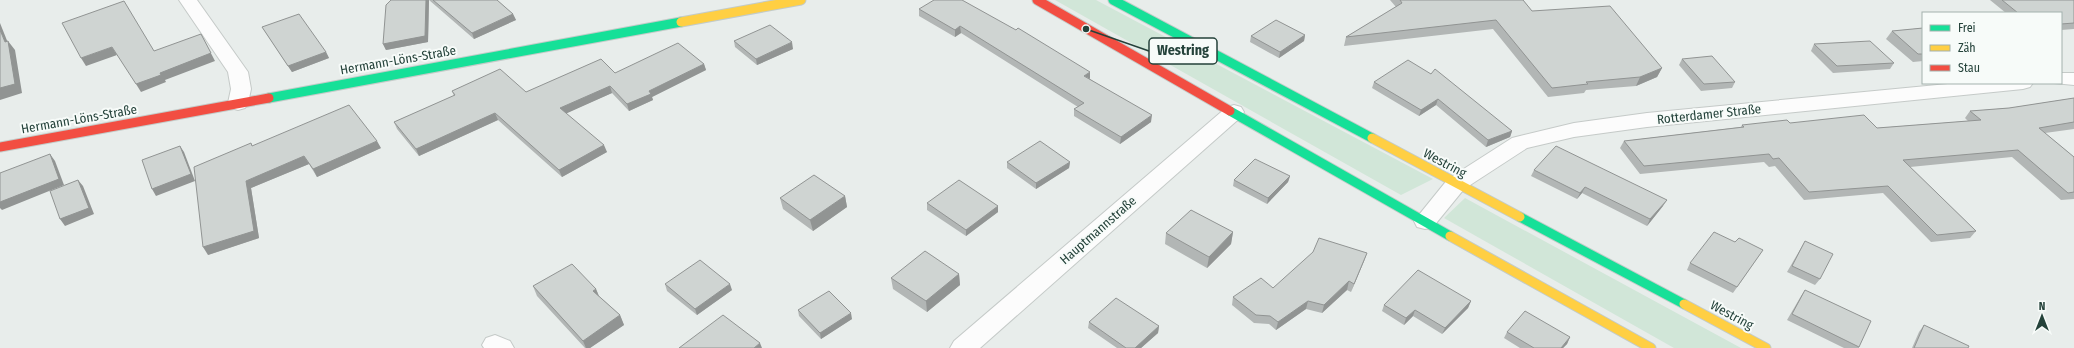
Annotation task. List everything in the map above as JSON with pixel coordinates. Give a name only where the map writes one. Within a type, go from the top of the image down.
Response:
[{"type":"street","points":[[188,0],[238,72],[241,89],[238,103]]},
{"type":"street","name":"Hermann-Löns-Straße","points":[[0,147],[801,0]]},
{"type":"street","points":[[1037,0],[1651,348]]},
{"type":"street","name":"Westring","points":[[1113,0],[1766,348]]},
{"type":"street","points":[[2062,80],[2074,78]]},
{"type":"street","name":"Rotterdamer Straße","points":[[1425,221],[1456,184],[1520,143],[1574,130],[1647,120],[2013,84]]},
{"type":"street","name":"Hauptmannstraße","points":[[963,348],[1234,112]]},
{"type":"green space","points":[[1055,0],[1096,0],[1433,179],[1401,195]]},
{"type":"green space","points":[[1465,198],[1741,348],[1674,348],[1444,218]]},
{"type":"building","points":[[391,0],[426,0],[425,36],[383,44],[386,5]]},
{"type":"building","points":[[433,0],[497,0],[513,14],[472,33]]},
{"type":"building","points":[[934,0],[962,0],[1016,30],[1018,28],[1090,72],[1084,76],[1152,115],[1121,137],[1074,109],[1084,103],[960,26],[955,30],[919,9]]},
{"type":"building","points":[[1400,0],[1523,0],[1532,11],[1610,6],[1662,68],[1640,77],[1586,82],[1588,84],[1552,88],[1496,20],[1346,37],[1402,3]]},
{"type":"building","points":[[2002,0],[2074,0],[2074,23],[2062,24],[2062,12],[2017,12]]},
{"type":"building","points":[[124,1],[154,51],[201,34],[211,53],[160,73],[161,75],[136,84],[112,47],[81,58],[62,23]]},
{"type":"building","points":[[299,14],[326,52],[288,66],[262,27]]},
{"type":"building","points":[[1276,20],[1305,35],[1280,52],[1251,36]]},
{"type":"building","points":[[770,25],[792,42],[756,59],[734,41]]},
{"type":"building","points":[[1922,28],[1922,54],[1918,54],[1892,31]]},
{"type":"building","points":[[0,30],[5,42],[8,41],[15,84],[0,88]]},
{"type":"building","points":[[1870,41],[1894,63],[1837,66],[1814,44]]},
{"type":"building","points":[[678,43],[704,64],[649,91],[651,94],[627,104],[610,86],[560,108],[604,145],[559,170],[495,113],[416,149],[394,122],[455,95],[452,91],[500,69],[526,92],[601,59],[615,73]]},
{"type":"building","points":[[1712,56],[1735,82],[1704,84],[1682,59]]},
{"type":"building","points":[[1408,60],[1431,74],[1435,69],[1512,131],[1488,140],[1438,99],[1421,110],[1374,82]]},
{"type":"building","points":[[2074,98],[2074,122],[2039,128],[2074,157],[2074,192],[2068,193],[2018,150],[1903,160],[1976,231],[1937,235],[1888,186],[1809,192],[1779,158],[1773,159],[1769,154],[1644,166],[1624,141],[1744,127],[1742,125],[1787,120],[1790,123],[1864,115],[1877,128],[1981,120],[1970,111],[2009,108]]},
{"type":"building","points":[[349,105],[377,141],[313,169],[304,156],[246,181],[254,231],[203,247],[194,167],[251,143],[252,146]]},
{"type":"building","points":[[1040,141],[1070,162],[1036,183],[1007,162]]},
{"type":"building","points":[[180,146],[191,174],[152,189],[142,160]]},
{"type":"building","points":[[1556,146],[1667,200],[1650,219],[1585,187],[1580,193],[1534,170]]},
{"type":"building","points":[[50,154],[59,179],[0,202],[0,173]]},
{"type":"building","points":[[1255,159],[1290,176],[1268,198],[1234,180]]},
{"type":"building","points":[[814,175],[845,196],[810,220],[780,198]]},
{"type":"building","points":[[78,180],[89,208],[60,219],[50,191]]},
{"type":"building","points":[[959,180],[998,206],[966,230],[927,203]]},
{"type":"building","points":[[1191,210],[1233,232],[1209,257],[1166,233]]},
{"type":"building","points":[[1714,232],[1735,242],[1739,238],[1763,250],[1737,287],[1690,263]]},
{"type":"building","points":[[1319,238],[1367,253],[1354,284],[1349,281],[1324,305],[1308,301],[1278,322],[1270,316],[1256,315],[1233,297],[1261,278],[1273,288],[1313,252]]},
{"type":"building","points":[[1805,241],[1833,254],[1820,279],[1792,266]]},
{"type":"building","points":[[925,251],[959,274],[926,301],[891,278]]},
{"type":"building","points":[[700,260],[730,284],[695,309],[665,284]]},
{"type":"building","points":[[572,264],[596,289],[593,291],[620,315],[583,341],[533,286]]},
{"type":"building","points":[[1418,270],[1471,301],[1445,328],[1415,310],[1406,318],[1384,305]]},
{"type":"building","points":[[1805,290],[1871,321],[1859,347],[1792,314]]},
{"type":"building","points":[[829,291],[851,313],[820,333],[798,310]]},
{"type":"building","points":[[1116,298],[1159,326],[1135,348],[1126,348],[1089,322]]},
{"type":"building","points":[[1525,311],[1570,337],[1561,348],[1534,348],[1507,332]]},
{"type":"building","points":[[723,315],[760,343],[754,348],[679,348]]},
{"type":"building","points":[[1924,325],[1969,346],[1968,348],[1914,348]]},
{"type":"traffic: fast","points":[[1113,0],[1372,138]]},
{"type":"traffic: fast","points":[[269,98],[681,22]]},
{"type":"traffic: fast","points":[[1230,111],[1450,236]]},
{"type":"traffic: fast","points":[[1520,217],[1684,304]]},
{"type":"traffic: slow","points":[[681,22],[801,0]]},
{"type":"traffic: slow","points":[[1372,138],[1520,217]]},
{"type":"traffic: slow","points":[[1450,236],[1651,348]]},
{"type":"traffic: slow","points":[[1684,304],[1766,348]]},
{"type":"traffic: jam","points":[[1037,0],[1230,111]]},
{"type":"traffic: jam","points":[[0,147],[269,98]]},
{"type":"place","name":"Westring","points":[[1086,29]]}]
